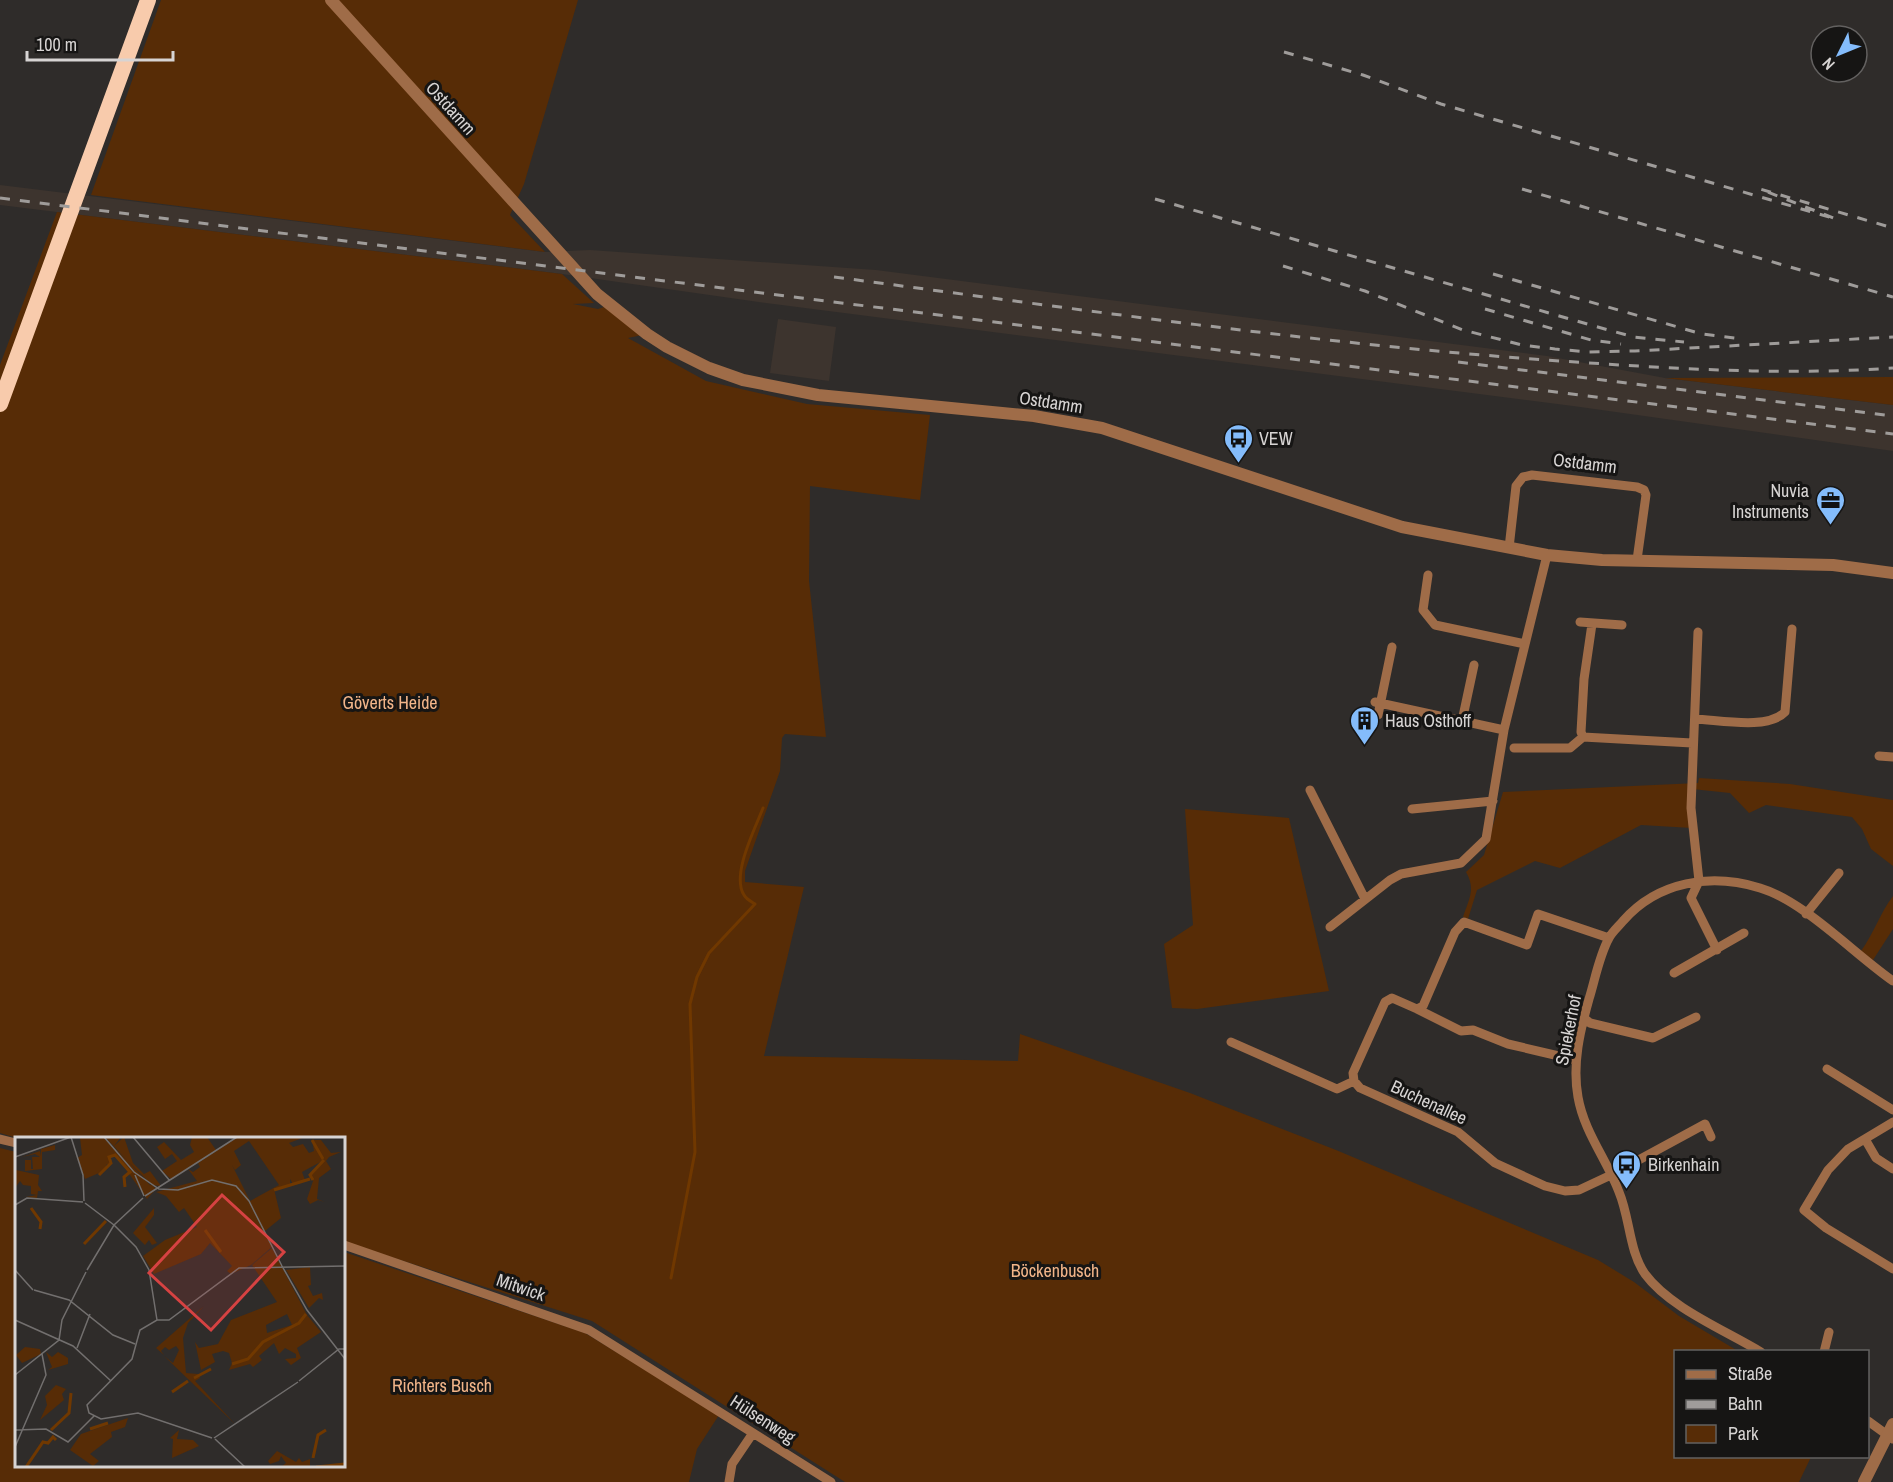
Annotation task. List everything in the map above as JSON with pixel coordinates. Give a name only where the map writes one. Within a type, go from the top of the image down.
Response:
[{"type":"highway","points":[[0,404],[148,0]]},
{"type":"street","name":"Ostdamm","points":[[331,0],[597,294],[647,334],[708,368],[743,380],[818,395],[1034,416],[1102,428],[1402,527],[1547,555],[1638,561],[1833,565],[1893,573]]},
{"type":"street","name":"Ostdamm","points":[[1509,548],[1516,486],[1523,477],[1532,475],[1637,487],[1644,490],[1646,495],[1638,561]]},
{"type":"street","points":[[1330,927],[1401,874],[1461,863],[1486,839],[1504,730],[1547,555]]},
{"type":"street","points":[[1428,575],[1423,610],[1435,625],[1525,645]]},
{"type":"street","points":[[1580,622],[1622,626]]},
{"type":"street","points":[[1583,737],[1581,732],[1584,679],[1592,624]]},
{"type":"street","points":[[1695,719],[1764,722],[1777,720],[1785,712],[1792,629]]},
{"type":"street","points":[[1698,632],[1692,743],[1692,835],[1699,881],[1692,898],[1717,950]]},
{"type":"street","points":[[1378,715],[1378,703],[1392,647]]},
{"type":"street","points":[[1462,721],[1474,665]]},
{"type":"street","points":[[1378,703],[1504,730]]},
{"type":"street","points":[[1514,748],[1570,748],[1583,737],[1692,743]]},
{"type":"street","points":[[1879,756],[1893,757]]},
{"type":"street","points":[[1310,790],[1365,899]]},
{"type":"street","points":[[1412,809],[1493,801]]},
{"type":"street","points":[[1806,914],[1839,873]]},
{"type":"street","name":"Spiekerhof","points":[[1758,1350],[1676,1302],[1656,1287],[1643,1271],[1620,1193],[1580,1110],[1576,1060],[1584,1018],[1609,938],[1642,903],[1672,886],[1699,881],[1732,882],[1761,888],[1786,900],[1893,981]]},
{"type":"street","points":[[1417,1009],[1423,1006],[1455,932],[1464,922],[1527,945],[1538,914],[1609,938]]},
{"type":"street","points":[[1674,973],[1744,933]]},
{"type":"street","points":[[1231,1042],[1337,1089],[1354,1082],[1353,1073],[1385,1002],[1392,999],[1461,1031],[1473,1030],[1508,1044],[1576,1060]]},
{"type":"street","points":[[1584,1018],[1590,1023],[1653,1038],[1696,1017]]},
{"type":"street","points":[[1827,1069],[1893,1110]]},
{"type":"street","name":"Buchenallee","points":[[1354,1082],[1360,1088],[1458,1132],[1495,1163],[1545,1186],[1566,1191],[1579,1190],[1611,1175],[1705,1124],[1712,1137]]},
{"type":"street","points":[[1893,1122],[1848,1149],[1828,1170],[1804,1210],[1826,1228],[1893,1269]]},
{"type":"street","points":[[0,1139],[15,1143]]},
{"type":"street","points":[[1865,1139],[1876,1158],[1893,1169]]},
{"type":"street","name":"Mitwick","points":[[345,1245],[589,1330],[678,1385]]},
{"type":"street","points":[[1824,1350],[1829,1332]]},
{"type":"street","name":"Hülsenweg","points":[[678,1385],[831,1482]]},
{"type":"street","points":[[1864,1482],[1891,1433],[1869,1422]]},
{"type":"street","points":[[729,1482],[732,1464],[753,1433]]},
{"type":"shaded area","points":[[0,185],[545,252],[590,250],[876,270],[1547,356],[1665,378],[1893,405],[1893,451],[1573,406],[766,303],[562,274],[0,205]]},
{"type":"shaded area","points":[[778,319],[836,327],[829,381],[770,373]]},
{"type":"green space","points":[[161,0],[578,0],[524,184],[510,215],[545,252],[91,195]]},
{"type":"green space","name":"Göverts Heide","points":[[57,212],[562,274],[594,303],[573,304],[598,309],[610,305],[647,334],[628,338],[706,381],[807,404],[930,415],[920,500],[810,486],[809,581],[826,737],[785,734],[782,738],[780,771],[745,871],[745,882],[804,887],[764,1056],[1018,1061],[1020,1034],[1190,1093],[1336,1150],[1598,1260],[1634,1282],[1679,1316],[1736,1350],[1674,1350],[1674,1458],[1811,1458],[1799,1482],[845,1482],[592,1321],[345,1242],[345,1137],[15,1137],[0,1133],[0,365]]},
{"type":"green space","points":[[1893,377],[1893,405],[1665,378]]},
{"type":"green space","points":[[1699,778],[1790,784],[1893,800],[1893,866],[1871,849],[1862,829],[1852,817],[1766,805],[1749,813],[1730,793],[1692,789],[1692,828],[1641,825],[1560,868],[1535,861],[1477,890],[1468,919],[1463,917],[1471,889],[1466,872],[1484,855],[1503,792],[1698,783]]},
{"type":"green space","points":[[1185,809],[1289,818],[1329,991],[1197,1009],[1172,1008],[1164,944],[1193,925]]},
{"type":"green space","points":[[1893,896],[1893,929],[1873,960],[1861,951]]},
{"type":"green space","name":"Richters Busch","points":[[0,1148],[15,1152],[15,1467],[345,1467],[345,1252],[585,1333],[719,1415],[697,1449],[689,1482],[0,1482]]},
{"type":"waterway","points":[[671,1278],[695,1152],[690,1004],[697,977],[709,953],[755,904],[744,895],[740,876],[750,839],[763,808]]},
{"type":"railway","points":[[1284,52],[1363,75],[1441,104],[1836,219],[1760,189],[1893,228]]},
{"type":"railway","points":[[1522,189],[1893,297]]},
{"type":"railway","points":[[0,198],[1893,434]]},
{"type":"railway","points":[[1155,199],[1634,337],[1684,342]]},
{"type":"railway","points":[[1283,266],[1365,291],[1463,330],[1522,345],[1555,349],[1589,352],[1635,351],[1893,337]]},
{"type":"railway","points":[[1493,274],[1702,334],[1742,339]]},
{"type":"railway","points":[[834,277],[1190,324],[1457,353],[1720,370],[1806,371],[1893,368]]},
{"type":"railway","points":[[1485,309],[1591,340],[1621,344]]},
{"type":"railway","points":[[1458,362],[1893,416]]},
{"type":"place","name":"VEW","points":[[1238,464]]},
{"type":"place","name":"Nuvia Instruments","points":[[1830,526]]},
{"type":"place","name":"Haus Osthoff","points":[[1364,746]]},
{"type":"place","name":"Birkenhain","points":[[1627,1190]]},
{"type":"park label","name":"Böckenbusch","points":[[1055,1270]]}]
